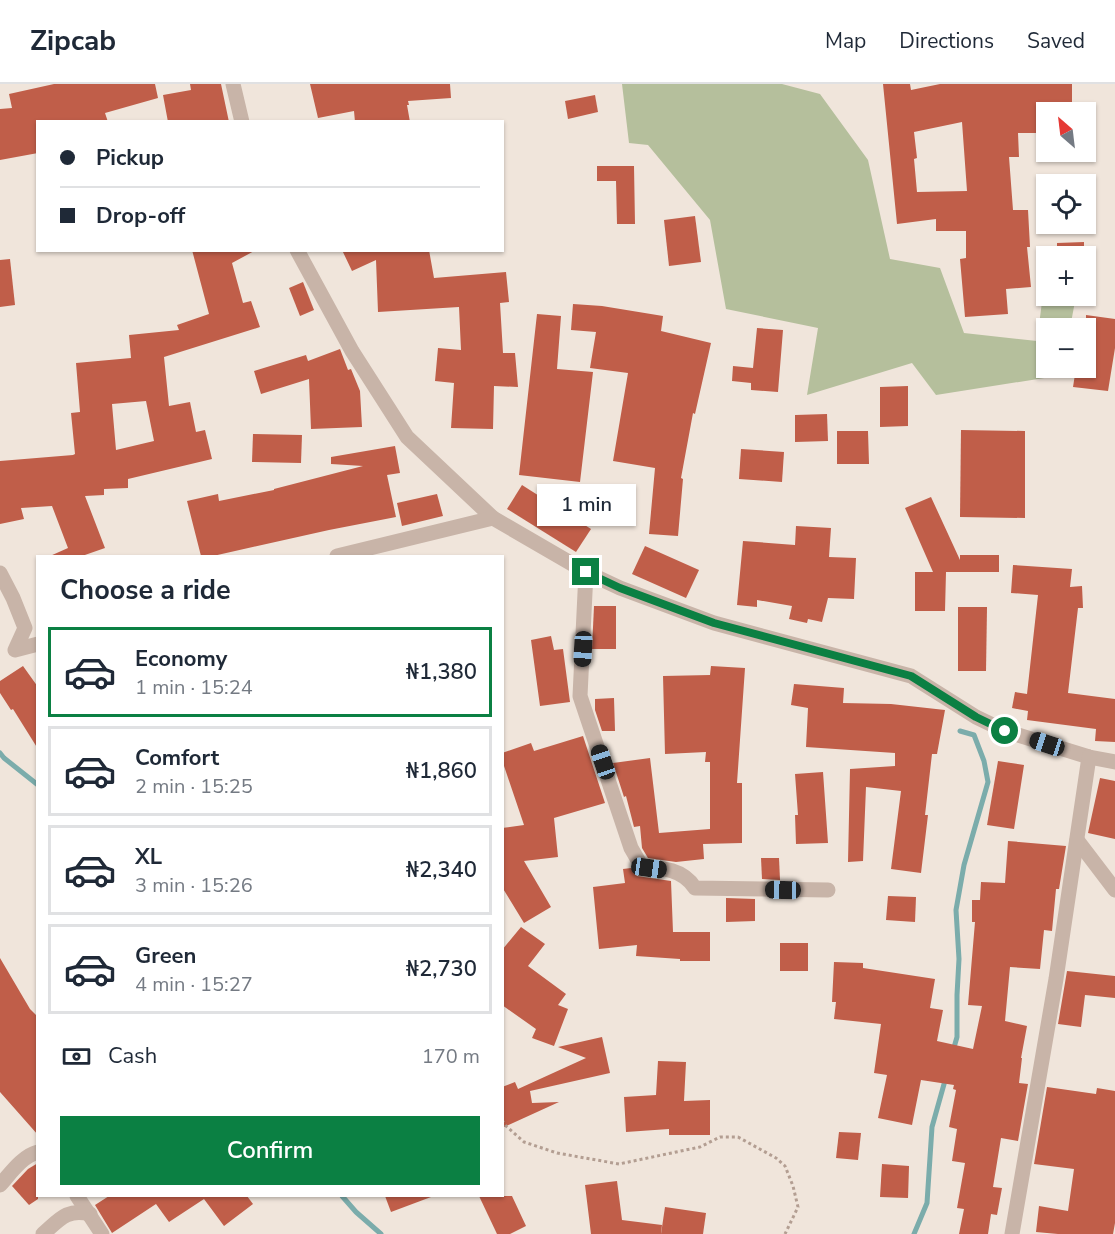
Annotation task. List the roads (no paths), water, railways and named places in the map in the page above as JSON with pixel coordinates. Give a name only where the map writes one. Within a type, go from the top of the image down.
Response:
[{"type":"street","points":[[233,84],[242,120]]},
{"type":"street","points":[[298,252],[352,351],[407,437],[493,518],[586,572],[620,588],[714,623],[911,676],[986,722],[1005,731],[1089,757],[1115,762]]},
{"type":"street","points":[[341,555],[493,518]]},
{"type":"street","points":[[586,572],[580,696],[630,848],[642,867],[683,874],[695,888],[828,890]]},
{"type":"street","points":[[0,573],[25,628],[15,650],[36,645]]},
{"type":"street","points":[[1012,1234],[1056,979],[1089,757]]},
{"type":"street","points":[[1077,840],[1115,890]]},
{"type":"street","points":[[0,1185],[20,1163],[36,1152]]},
{"type":"street","points":[[78,1197],[102,1234]]},
{"type":"street","points":[[43,1234],[65,1215],[78,1211],[90,1214]]},
{"type":"waterway","points":[[953,1051],[957,1037],[959,959],[956,910],[964,865],[988,782],[984,761],[974,735],[960,731]]},
{"type":"waterway","points":[[0,753],[36,783]]},
{"type":"waterway","points":[[914,1234],[927,1203],[932,1127],[946,1077]]},
{"type":"waterway","points":[[343,1197],[381,1234]]}]
